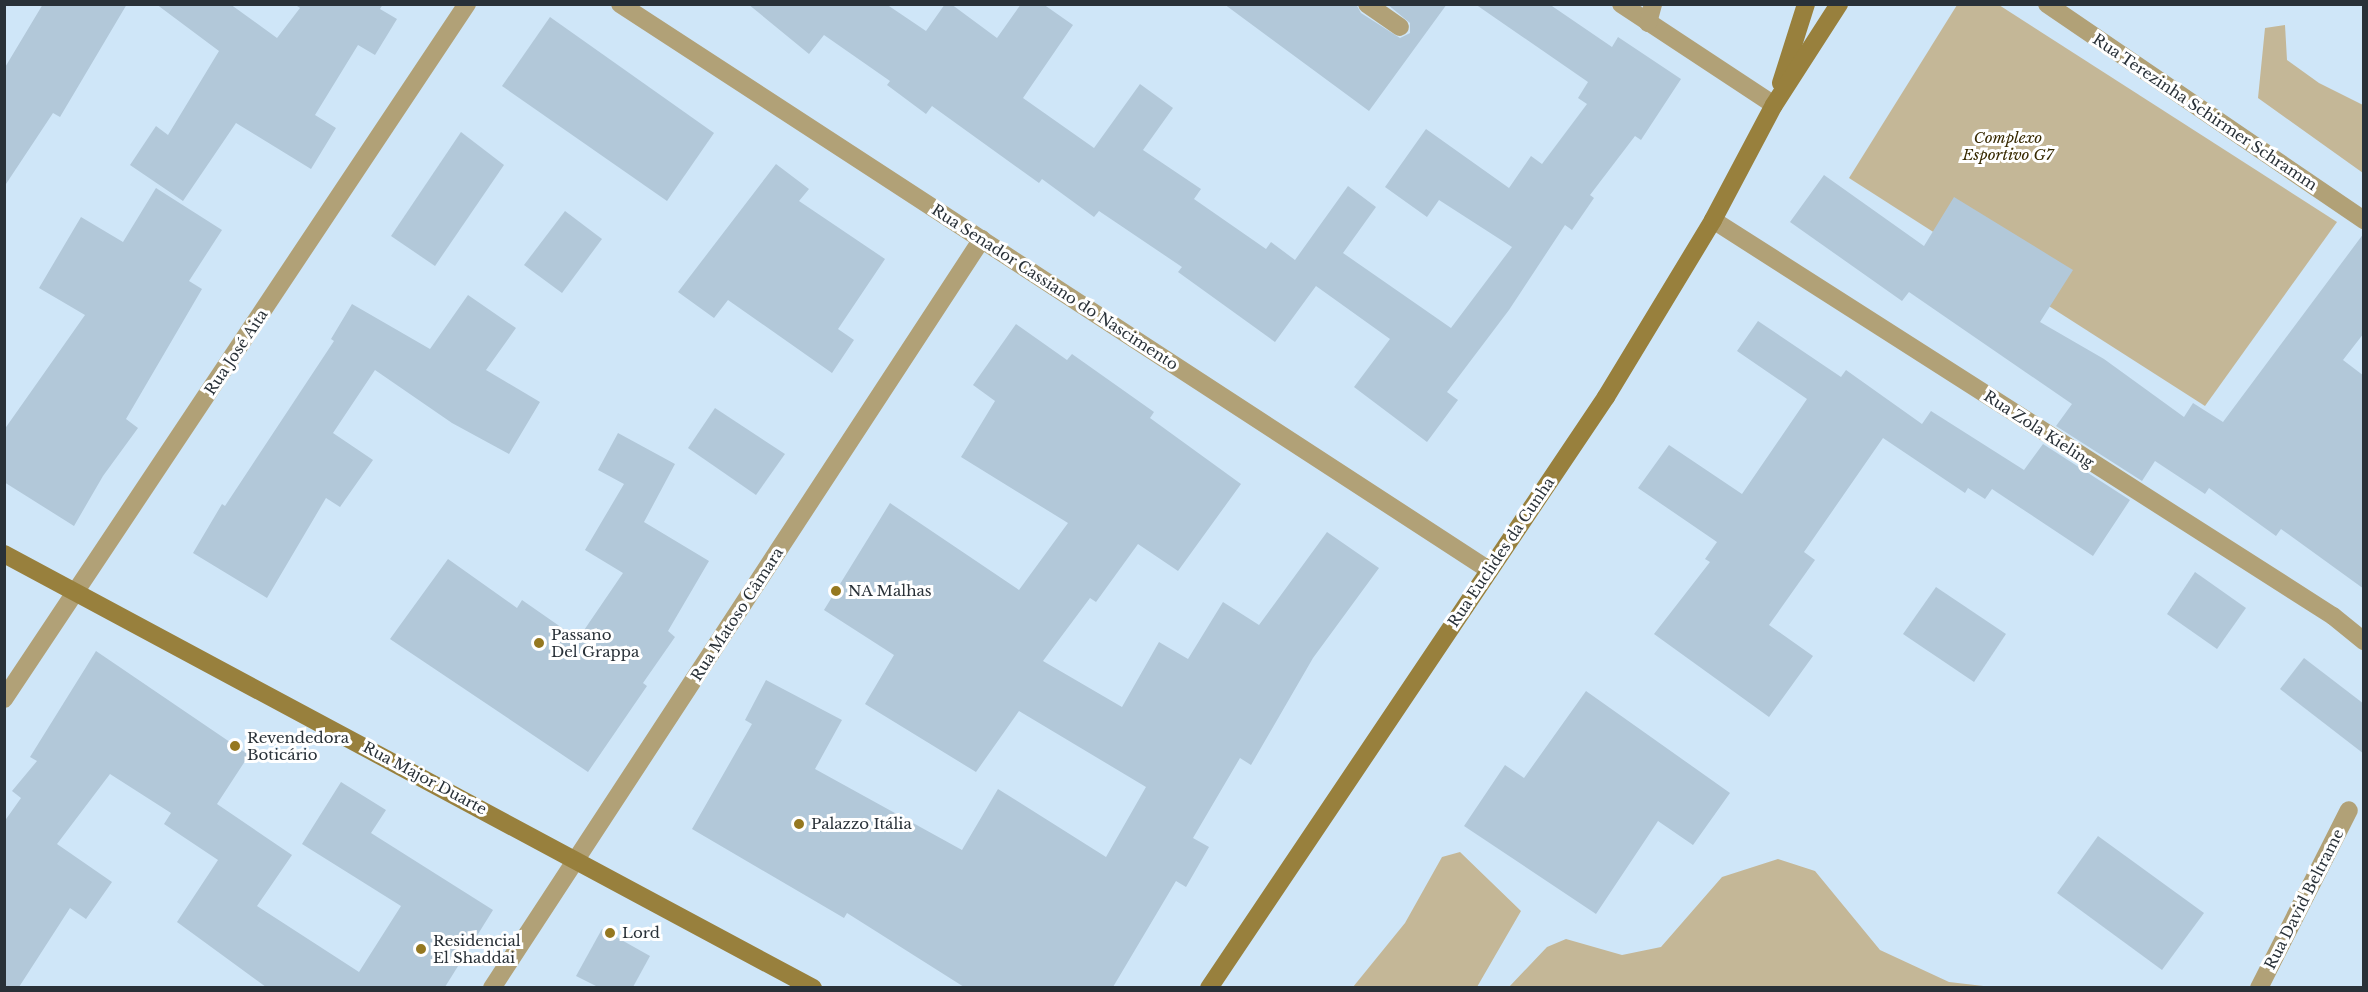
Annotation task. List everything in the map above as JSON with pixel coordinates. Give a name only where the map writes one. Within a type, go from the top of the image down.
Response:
[{"type":"main road","name":"Rua Euclides da Cunha","points":[[1774,105],[1806,4]]},
{"type":"main road","name":"Rua Euclides da Cunha","points":[[1209,987],[1606,397],[1713,220],[1774,105],[1839,4]]},
{"type":"main road","name":"Rua Major Duarte","points":[[4,554],[813,987]]},
{"type":"street","name":"Rua José Aita","points":[[4,699],[467,4]]},
{"type":"street","name":"Rua Senador Cassiano do Nascimento","points":[[620,4],[1490,570]]},
{"type":"street","points":[[1367,4],[1400,27]]},
{"type":"street","points":[[1621,4],[1774,105]]},
{"type":"street","points":[[1647,23],[1653,4]]},
{"type":"street","name":"Rua Terezinha Schirmer Schramm","points":[[2047,4],[2364,220]]},
{"type":"street","name":"Rua Zola Kieling","points":[[1713,220],[2333,616],[2364,641]]},
{"type":"street","name":"Rua Matoso Câmara","points":[[492,987],[982,239]]},
{"type":"street","name":"Rua David Beltrame","points":[[2259,987],[2349,810]]},
{"type":"green space","name":"Complexo Esportivo G7","points":[[1957,5],[1999,5],[2337,222],[2205,406],[1849,178]]},
{"type":"green space","points":[[2285,25],[2287,60],[2319,83],[2363,105],[2363,173],[2258,98],[2265,28]]},
{"type":"green space","points":[[1460,852],[1521,911],[1477,987],[1353,987],[1405,923],[1442,857]]},
{"type":"green space","points":[[1778,859],[1815,871],[1880,950],[1949,982],[1992,987],[1509,987],[1547,947],[1566,939],[1622,955],[1661,947],[1722,877]]},
{"type":"building","points":[[43,4],[127,4],[60,117],[53,113],[4,187],[4,69]]},
{"type":"building","points":[[156,4],[230,4],[277,38],[300,8],[294,4],[383,4],[380,9],[397,19],[375,55],[358,45],[315,115],[336,128],[311,169],[236,123],[183,201],[130,165],[156,126],[168,135],[219,51]]},
{"type":"building","points":[[748,4],[886,4],[926,31],[945,4],[951,4],[997,38],[1021,4],[1043,4],[1073,25],[1023,98],[1094,148],[1140,84],[1173,108],[1143,150],[1201,189],[1194,199],[1266,249],[1271,242],[1295,260],[1348,186],[1376,207],[1343,253],[1451,328],[1512,247],[1439,200],[1427,217],[1385,187],[1426,129],[1509,188],[1531,156],[1542,164],[1587,104],[1578,98],[1588,82],[1475,4],[1549,4],[1612,47],[1618,37],[1681,79],[1641,140],[1635,136],[1590,195],[1594,198],[1572,230],[1565,225],[1509,310],[1447,392],[1458,400],[1427,442],[1354,387],[1390,339],[1316,286],[1275,342],[1178,272],[1182,267],[1099,211],[1094,217],[1042,179],[1039,183],[932,106],[926,114],[887,85],[890,81],[824,35],[809,54]]},
{"type":"building","points":[[1224,4],[1356,4],[1361,13],[1400,38],[1410,33],[1410,23],[1387,4],[1447,4],[1369,111]]},
{"type":"building","points":[[550,17],[714,133],[667,201],[502,86]]},
{"type":"building","points":[[461,132],[504,165],[435,266],[391,236]]},
{"type":"building","points":[[776,164],[809,189],[799,201],[885,259],[838,329],[854,340],[832,373],[728,300],[714,318],[678,292]]},
{"type":"building","points":[[1824,175],[1924,246],[1954,197],[2073,270],[2040,322],[2104,359],[2184,417],[2193,403],[2223,422],[2364,233],[2364,333],[2343,360],[2364,376],[2364,589],[2281,529],[2276,536],[2209,488],[2205,494],[2155,461],[2142,481],[2056,426],[2072,404],[1909,292],[1902,301],[1790,222]]},
{"type":"building","points":[[156,188],[222,230],[189,281],[202,289],[126,419],[138,428],[103,476],[74,526],[4,482],[4,430],[85,315],[39,288],[81,217],[123,242]]},
{"type":"building","points":[[565,211],[602,239],[562,293],[524,265]]},
{"type":"building","points":[[468,295],[516,328],[486,370],[540,402],[509,454],[452,423],[375,370],[333,433],[373,460],[340,507],[326,498],[267,598],[193,553],[222,504],[225,506],[334,341],[331,339],[352,304],[430,349]]},
{"type":"building","points":[[1758,321],[1841,377],[1846,370],[1922,424],[1931,411],[2024,470],[2043,444],[2130,500],[2093,556],[1992,489],[1985,499],[1968,488],[1965,493],[1883,438],[1804,552],[1815,560],[1769,625],[1813,656],[1769,717],[1654,634],[1710,562],[1705,559],[1717,542],[1638,488],[1669,445],[1742,494],[1807,399],[1737,351]]},
{"type":"building","points":[[1016,324],[1067,360],[1072,354],[1154,412],[1150,418],[1241,484],[1178,571],[1138,544],[1096,602],[1090,598],[1043,661],[1122,707],[1159,642],[1188,659],[1223,602],[1259,625],[1327,532],[1379,568],[1313,658],[1251,765],[1240,758],[1193,838],[1209,847],[1186,887],[1176,881],[1113,987],[964,987],[847,913],[844,918],[692,829],[752,724],[745,720],[766,680],[842,720],[815,769],[962,850],[998,789],[1106,857],[1146,787],[1019,711],[976,772],[865,704],[894,655],[824,610],[890,503],[1019,590],[1068,523],[961,457],[995,401],[973,385]]},
{"type":"building","points":[[715,408],[785,454],[756,495],[688,448]]},
{"type":"building","points":[[618,433],[675,464],[644,522],[709,561],[668,631],[675,637],[643,683],[647,686],[588,772],[390,639],[448,559],[517,608],[522,600],[578,639],[623,573],[585,550],[624,484],[598,470]]},
{"type":"building","points":[[2195,572],[2246,608],[2217,649],[2167,614]]},
{"type":"building","points":[[1936,587],[2006,634],[1974,682],[1903,634]]},
{"type":"building","points":[[96,651],[249,755],[217,804],[292,855],[257,906],[359,972],[401,906],[302,844],[341,782],[386,810],[371,833],[493,910],[445,987],[266,987],[177,922],[218,860],[164,824],[171,813],[110,774],[57,844],[112,882],[86,919],[70,908],[19,987],[4,987],[4,822],[21,798],[12,791],[37,761],[30,757]]},
{"type":"building","points":[[2304,658],[2364,704],[2364,754],[2280,689]]},
{"type":"building","points":[[1586,691],[1730,793],[1693,845],[1658,821],[1596,914],[1464,826],[1505,765],[1524,778]]},
{"type":"building","points":[[2098,836],[2204,913],[2162,970],[2057,893]]},
{"type":"building","points":[[602,929],[650,956],[633,987],[598,987],[576,976]]},
{"type":"place","name":"NA Malhas","points":[[836,591]]},
{"type":"place","name":"Passano Del Grappa","points":[[539,643]]},
{"type":"place","name":"Revendedora Boticário","points":[[235,746]]},
{"type":"place","name":"Palazzo Itália","points":[[799,824]]},
{"type":"place","name":"Lord","points":[[610,933]]},
{"type":"place","name":"Residencial El Shaddai","points":[[421,949]]}]
